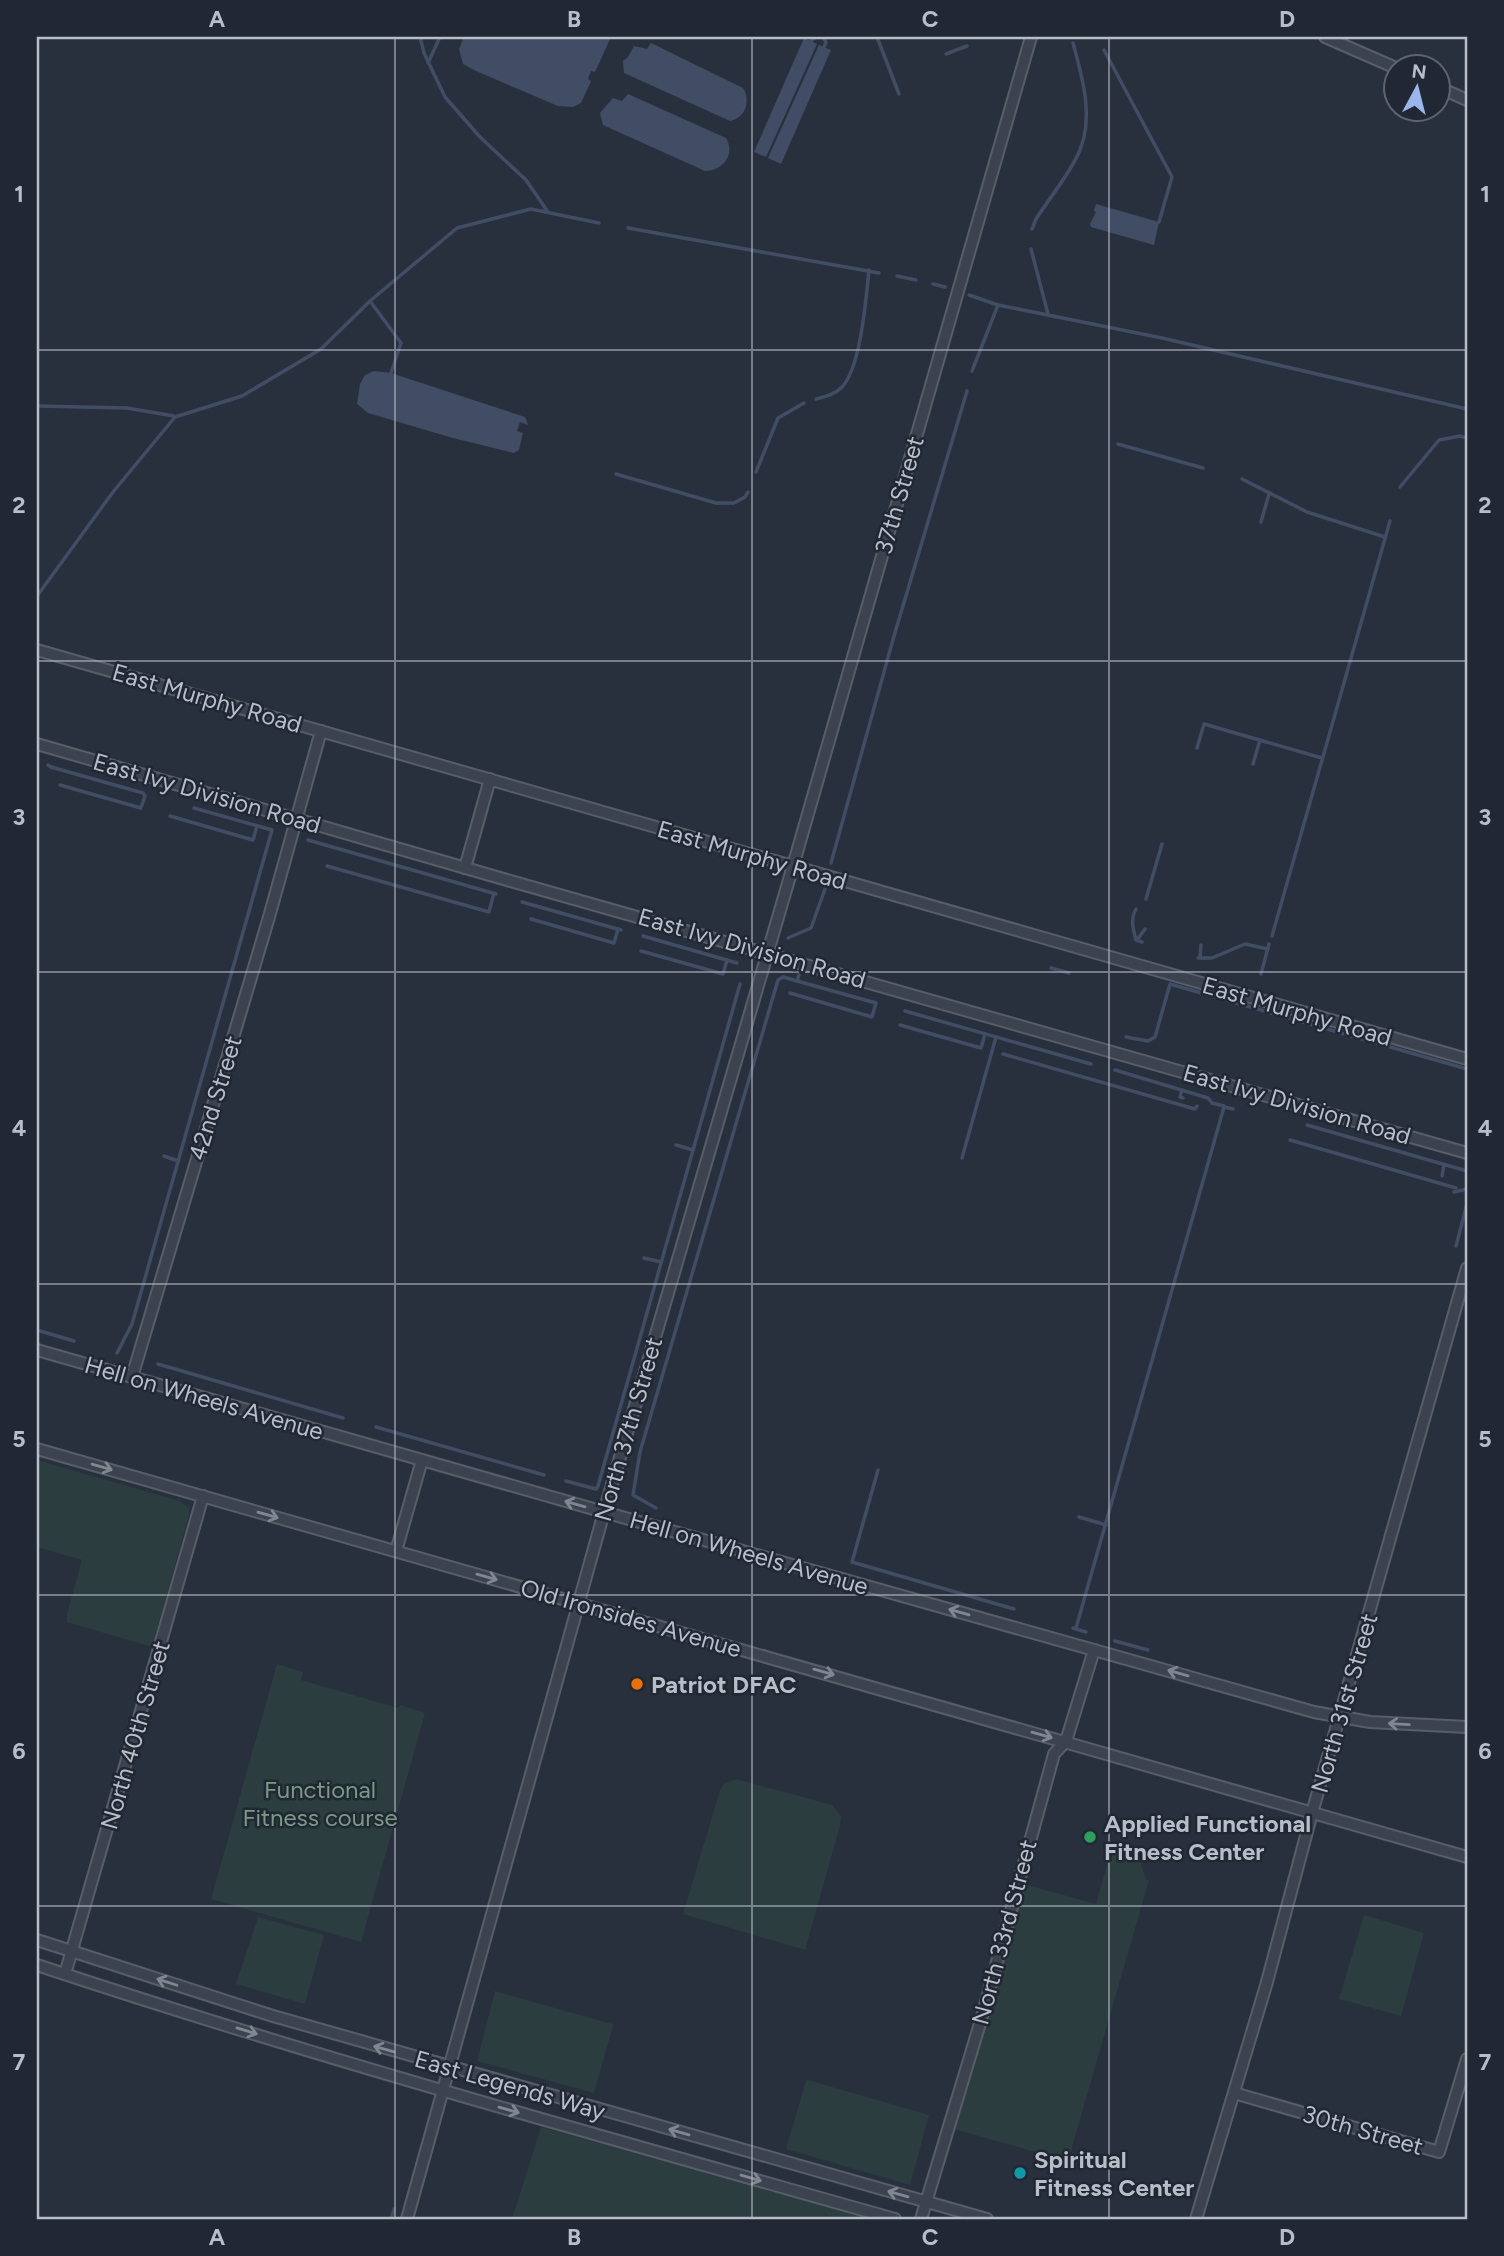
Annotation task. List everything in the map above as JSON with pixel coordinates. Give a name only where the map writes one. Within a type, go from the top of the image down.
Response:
[{"type":"street","name":"37th Street","points":[[767,953],[1031,37]]},
{"type":"street","points":[[1325,37],[1382,62]]},
{"type":"street","name":"East Murphy Road","points":[[37,650],[1467,1059]]},
{"type":"street","name":"42nd Street","points":[[132,1377],[269,917],[321,731]]},
{"type":"street","name":"East Ivy Division Road","points":[[37,744],[1467,1153]]},
{"type":"street","points":[[465,868],[490,779]]},
{"type":"street","name":"North 37th Street","points":[[407,2219],[604,1512],[767,953]]},
{"type":"street","name":"North 31st Street","points":[[1196,2219],[1267,1982],[1312,1813],[1467,1268]]},
{"type":"street","name":"Hell on Wheels Avenue","points":[[37,1350],[1284,1704],[1370,1722],[1467,1727]]},
{"type":"street","name":"Old Ironsides Avenue","points":[[37,1449],[1467,1857]]},
{"type":"street","points":[[396,1551],[422,1460]]},
{"type":"street","name":"North 40th Street","points":[[65,1974],[202,1496]]},
{"type":"street","name":"North 33rd Street","points":[[921,2219],[981,2020],[1054,1754],[1066,1741],[1094,1650]]},
{"type":"street","name":"East Legends Way","points":[[37,1940],[273,2016],[450,2068],[987,2219]]},
{"type":"street","name":"East Legends Way","points":[[37,1965],[443,2091],[895,2219]]},
{"type":"street","name":"30th Street","points":[[1234,2093],[1439,2152],[1467,2059]]},
{"type":"green space","points":[[37,1460],[180,1501],[189,1508],[152,1647],[67,1622],[82,1560],[37,1547]]},
{"type":"green space","name":"Functional Fitness course","points":[[277,1664],[303,1672],[301,1680],[398,1708],[400,1705],[425,1713],[361,1942],[211,1899]]},
{"type":"green space","points":[[736,1779],[832,1805],[841,1816],[805,1950],[683,1914],[720,1790],[724,1784]]},
{"type":"green space","points":[[1112,1846],[1137,1853],[1146,1879],[1149,1880],[1068,2161],[954,2129],[1024,1884],[1096,1904]]},
{"type":"green space","points":[[1364,1915],[1424,1933],[1401,2016],[1339,1999]]},
{"type":"green space","points":[[258,1917],[324,1935],[305,2004],[236,1984]]},
{"type":"green space","points":[[495,1991],[612,2024],[594,2093],[477,2061]]},
{"type":"green space","points":[[808,2080],[929,2115],[910,2185],[786,2149]]},
{"type":"green space","points":[[541,2127],[869,2219],[512,2219]]},
{"type":"water","points":[[464,37],[611,37],[595,72],[591,71],[588,79],[591,81],[581,103],[573,107],[558,106],[463,64],[459,49]]},
{"type":"water","points":[[804,38],[817,44],[766,157],[754,152]]},
{"type":"water","points":[[651,43],[743,88],[747,103],[740,116],[730,121],[624,73],[623,61],[634,46],[647,49]]},
{"type":"water","points":[[819,45],[831,50],[781,164],[768,158]]},
{"type":"water","points":[[628,94],[726,138],[729,150],[726,161],[717,168],[705,171],[603,125],[600,113],[613,98],[622,101]]},
{"type":"water","points":[[1096,204],[1159,222],[1154,245],[1091,227]]},
{"type":"water","points":[[374,371],[391,373],[525,417],[528,425],[520,422],[517,431],[523,433],[519,450],[514,453],[368,413],[357,404],[360,384],[365,375]]},
{"type":"waterway","points":[[420,37],[424,53],[445,97],[480,137],[526,180],[548,212]]},
{"type":"waterway","points":[[428,63],[440,37]]},
{"type":"waterway","points":[[811,41],[815,37]]},
{"type":"waterway","points":[[823,37],[826,42],[824,47]]},
{"type":"waterway","points":[[877,37],[899,94]]},
{"type":"waterway","points":[[1032,229],[1071,168],[1084,137],[1085,96],[1073,43]]},
{"type":"waterway","points":[[946,54],[967,46]]},
{"type":"waterway","points":[[1104,50],[1172,177],[1159,222]]},
{"type":"waterway","points":[[37,596],[113,492],[175,417],[242,396],[321,349],[370,301],[457,228],[531,209],[599,223]]},
{"type":"waterway","points":[[628,228],[879,273]]},
{"type":"waterway","points":[[1031,249],[1048,314]]},
{"type":"waterway","points":[[816,399],[836,392],[848,379],[858,350],[869,270]]},
{"type":"waterway","points":[[897,276],[916,280]]},
{"type":"waterway","points":[[933,284],[945,287]]},
{"type":"waterway","points":[[969,295],[998,305],[1162,338],[1467,409]]},
{"type":"waterway","points":[[370,301],[401,343],[391,373]]},
{"type":"waterway","points":[[972,371],[998,305]]},
{"type":"waterway","points":[[831,863],[894,636],[967,391]]},
{"type":"waterway","points":[[756,472],[778,418],[804,403]]},
{"type":"waterway","points":[[37,406],[127,408],[174,416]]},
{"type":"waterway","points":[[1400,487],[1439,440],[1460,436],[1467,438]]},
{"type":"waterway","points":[[1118,444],[1203,468]]},
{"type":"waterway","points":[[616,474],[716,503],[734,503],[748,492]]},
{"type":"waterway","points":[[1242,479],[1307,512],[1385,537]]},
{"type":"waterway","points":[[1261,522],[1269,494]]},
{"type":"waterway","points":[[1272,936],[1390,521]]},
{"type":"waterway","points":[[1197,748],[1204,724],[1322,758]]},
{"type":"waterway","points":[[1253,764],[1260,740]]},
{"type":"waterway","points":[[48,765],[143,793],[145,796],[141,808],[60,785]]},
{"type":"waterway","points":[[117,1353],[132,1324],[272,830],[194,808]]},
{"type":"waterway","points":[[170,816],[253,840],[257,826]]},
{"type":"waterway","points":[[308,840],[496,894]]},
{"type":"waterway","points":[[1146,899],[1162,844]]},
{"type":"waterway","points":[[327,866],[489,912],[494,893]]},
{"type":"waterway","points":[[788,938],[811,928],[825,889]]},
{"type":"waterway","points":[[522,902],[621,930]]},
{"type":"waterway","points":[[1136,909],[1133,928],[1136,940],[1142,942]]},
{"type":"waterway","points":[[531,919],[614,943],[618,929]]},
{"type":"waterway","points":[[1137,940],[1145,929]]},
{"type":"waterway","points":[[643,936],[737,963]]},
{"type":"waterway","points":[[1198,958],[1212,958],[1245,944],[1268,949]]},
{"type":"waterway","points":[[1261,974],[1269,944]]},
{"type":"waterway","points":[[1200,957],[1201,945]]},
{"type":"waterway","points":[[641,951],[723,974],[727,960]]},
{"type":"waterway","points":[[1051,968],[1069,973]]},
{"type":"waterway","points":[[790,993],[872,1017],[876,1003],[797,981],[799,975]]},
{"type":"waterway","points":[[656,1508],[633,1495],[640,1452],[778,980],[783,977],[797,981]]},
{"type":"waterway","points":[[566,1481],[596,1489],[598,1486],[740,984]]},
{"type":"waterway","points":[[1126,1037],[1148,1041],[1155,1037],[1170,984],[1467,1069]]},
{"type":"waterway","points":[[905,1011],[1091,1064]]},
{"type":"waterway","points":[[900,1025],[981,1048],[985,1034]]},
{"type":"waterway","points":[[962,1158],[996,1037]]},
{"type":"waterway","points":[[1003,1054],[1195,1109],[1197,1106]]},
{"type":"waterway","points":[[1115,1070],[1208,1098],[1212,1103],[1224,1106]]},
{"type":"waterway","points":[[1182,1090],[1180,1097],[1183,1098]]},
{"type":"waterway","points":[[1076,1628],[1224,1107],[1233,1109]]},
{"type":"waterway","points":[[1307,1125],[1467,1171]]},
{"type":"waterway","points":[[1290,1140],[1456,1188]]},
{"type":"waterway","points":[[676,1145],[693,1150]]},
{"type":"waterway","points":[[164,1156],[178,1161]]},
{"type":"waterway","points":[[1442,1176],[1444,1165]]},
{"type":"waterway","points":[[1454,1192],[1467,1189]]},
{"type":"waterway","points":[[1456,1246],[1467,1204]]},
{"type":"waterway","points":[[644,1258],[661,1262]]},
{"type":"waterway","points":[[37,1330],[74,1341]]},
{"type":"waterway","points":[[158,1364],[343,1418]]},
{"type":"waterway","points":[[376,1427],[544,1475]]},
{"type":"waterway","points":[[878,1470],[852,1562],[1014,1609]]},
{"type":"waterway","points":[[1079,1517],[1106,1525]]},
{"type":"waterway","points":[[1073,1628],[1086,1632]]},
{"type":"waterway","points":[[1115,1641],[1148,1650]]},
{"type":"waterway","points":[[391,2219],[394,2209]]},
{"type":"place","name":"Patriot DFAC","points":[[637,1684]]},
{"type":"place","name":"Applied Functional Fitness Center","points":[[1090,1837]]},
{"type":"place","name":"Spiritual Fitness Center","points":[[1020,2173]]}]
